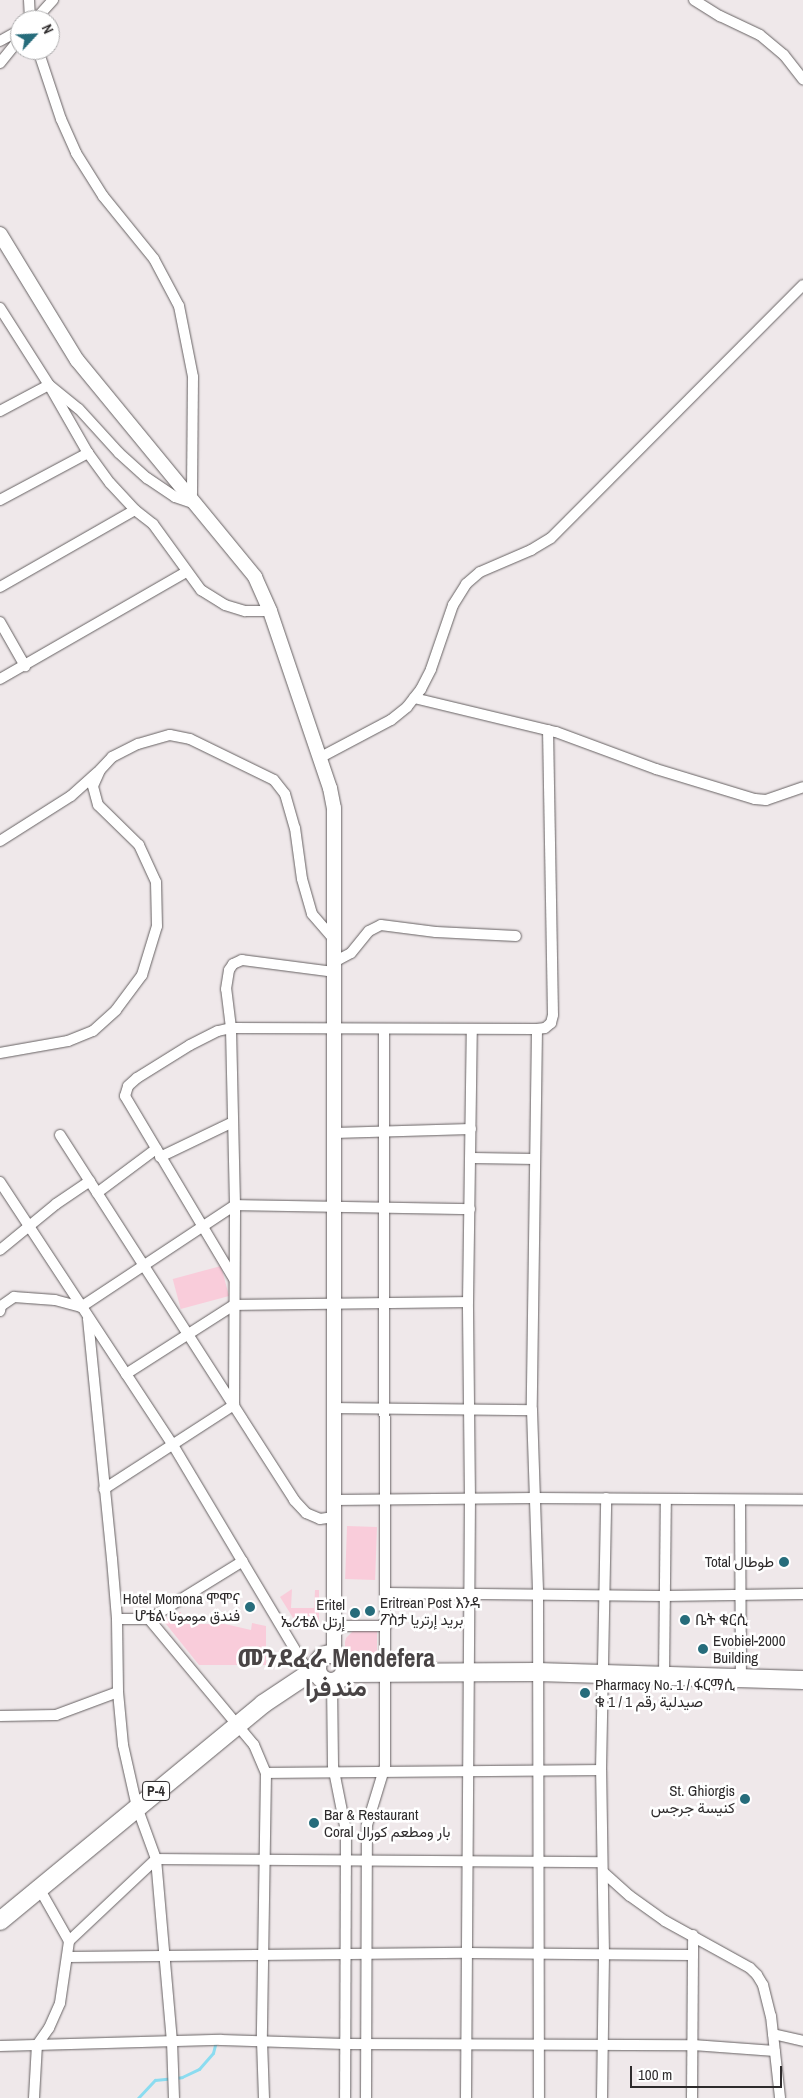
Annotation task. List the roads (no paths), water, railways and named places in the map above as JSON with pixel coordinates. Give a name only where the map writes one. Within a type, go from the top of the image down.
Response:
[{"type":"highway","name":"P-4","points":[[0,1921],[237,1725],[282,1690],[313,1670],[322,1657],[334,1654]]},
{"type":"highway","points":[[334,1654],[342,1659],[338,1678]]},
{"type":"highway","points":[[313,1670],[323,1680],[385,1673],[468,1672],[537,1672],[803,1680]]},
{"type":"main road","points":[[0,234],[77,360],[244,561],[255,577],[270,612],[321,757],[334,808],[334,1654]]},
{"type":"street","points":[[44,10],[54,0]]},
{"type":"street","points":[[694,0],[720,16],[760,35],[784,55],[803,79]]},
{"type":"street","points":[[0,63],[10,50]]},
{"type":"street","points":[[41,60],[61,119],[76,153],[103,196],[154,259],[179,306],[194,377],[194,502],[175,497],[147,478],[119,453],[79,409],[49,385]]},
{"type":"street","points":[[321,757],[391,720],[414,698],[431,669],[454,604],[466,584],[480,572],[531,550],[551,538],[803,285]]},
{"type":"street","points":[[0,308],[49,385],[88,453],[110,483],[135,510],[153,524],[169,544],[186,572],[201,590],[224,605],[245,611],[270,612]]},
{"type":"street","points":[[0,412],[49,385]]},
{"type":"street","points":[[0,500],[88,453]]},
{"type":"street","points":[[0,586],[135,510]]},
{"type":"street","points":[[0,679],[186,572]]},
{"type":"street","points":[[0,622],[25,666]]},
{"type":"street","points":[[414,698],[548,730],[656,769],[755,799],[766,800],[803,787]]},
{"type":"street","points":[[234,1279],[125,1096],[128,1086],[136,1078],[190,1045],[218,1031],[231,1028],[537,1029],[545,1028],[551,1023],[553,1015],[548,730]]},
{"type":"street","points":[[0,841],[71,796],[112,757],[138,744],[170,735],[190,739],[274,780],[285,794],[295,828],[302,879],[312,914],[334,939]]},
{"type":"street","points":[[0,1053],[68,1040],[93,1031],[116,1010],[142,975],[157,926],[156,882],[139,845],[98,805],[93,786],[100,770]]},
{"type":"street","points":[[234,1405],[235,1205],[231,1028],[226,989],[233,964],[242,960],[334,967],[351,953],[369,931],[381,925],[436,932],[516,936]]},
{"type":"street","points":[[366,2098],[365,1953],[367,1825],[385,1766],[384,1029]]},
{"type":"street","points":[[466,2098],[470,1500],[468,1302],[472,1158],[472,1029]]},
{"type":"street","points":[[537,1029],[532,1410],[538,1594],[539,2098]]},
{"type":"street","points":[[97,1194],[158,1153],[233,1122]]},
{"type":"street","points":[[334,1133],[384,1130],[471,1129]]},
{"type":"street","points":[[60,1135],[294,1500],[306,1513],[320,1519],[334,1517]]},
{"type":"street","points":[[472,1158],[535,1159]]},
{"type":"street","points":[[0,1250],[90,1181]]},
{"type":"street","points":[[0,1182],[88,1319],[173,1445],[243,1561],[313,1670]]},
{"type":"street","points":[[0,1311],[1,1306],[14,1297],[55,1300],[81,1306],[235,1205],[470,1209]]},
{"type":"street","points":[[126,1374],[234,1305],[468,1302]]},
{"type":"street","points":[[88,1319],[117,1618],[118,1692],[123,1745],[137,1807],[156,1859],[172,2041],[174,2098]]},
{"type":"street","points":[[104,1489],[234,1405]]},
{"type":"street","points":[[334,1408],[532,1410]]},
{"type":"street","points":[[334,1500],[535,1498],[803,1500]]},
{"type":"street","points":[[602,2098],[604,1955],[601,1770],[604,1674],[602,1595],[606,1498]]},
{"type":"street","points":[[664,1676],[666,1499]]},
{"type":"street","points":[[740,1500],[741,1679]]},
{"type":"street","points":[[117,1618],[149,1618],[243,1561]]},
{"type":"street","points":[[385,1593],[664,1596],[740,1593],[803,1594]]},
{"type":"street","points":[[149,1618],[254,1745],[266,1773],[262,2041],[264,2098]]},
{"type":"street","points":[[334,1626],[386,1626]]},
{"type":"street","points":[[338,1678],[334,1772],[346,1831],[345,2098]]},
{"type":"street","points":[[0,1716],[32,1717],[56,1714],[118,1692]]},
{"type":"street","points":[[266,1773],[601,1770]]},
{"type":"street","points":[[69,1941],[156,1859],[266,1862],[538,1862],[602,1867],[630,1896],[665,1920],[757,1975],[763,1985],[773,2034],[780,2098]]},
{"type":"street","points":[[34,2098],[37,2044],[49,2028],[60,2003],[69,1941],[39,1888]]},
{"type":"street","points":[[692,1935],[692,2098]]},
{"type":"street","points":[[68,1957],[365,1953],[692,1955]]},
{"type":"street","points":[[773,2034],[803,2041]]},
{"type":"street","points":[[0,2046],[216,2040],[345,2044],[693,2045],[775,2051]]},
{"type":"waterway","points":[[138,2098],[155,2080],[182,2077],[199,2069],[213,2053],[216,2041]]},
{"type":"place","name":"Total طوطال","points":[[784,1562]]},
{"type":"place","name":"Hotel Momona ሞሞና ሆቴል فندق مومونا","points":[[250,1607]]},
{"type":"place","name":"Eritrean Post እንዳ ፖስታ بريد إرتريا","points":[[370,1611]]},
{"type":"place","name":"Eritel ኤሪቴል إرتل","points":[[355,1613]]},
{"type":"place","name":"ቤት ቁርሲ","points":[[685,1620]]},
{"type":"place","name":"Evobiel-2000 Building","points":[[703,1649]]},
{"type":"place","name":"Pharmacy No. 1 / ፋርማሲ ቁ 1 / صيدلية رقم 1","points":[[585,1693]]},
{"type":"place","name":"St. Ghiorgis كنيسة جرجس","points":[[745,1799]]},
{"type":"place","name":"Bar & Restaurant Coral بار ومطعم كورال","points":[[314,1823]]},
{"type":"district","name":"መንደፈራ Mendefera مندفرا","points":[[336,1674]]}]
